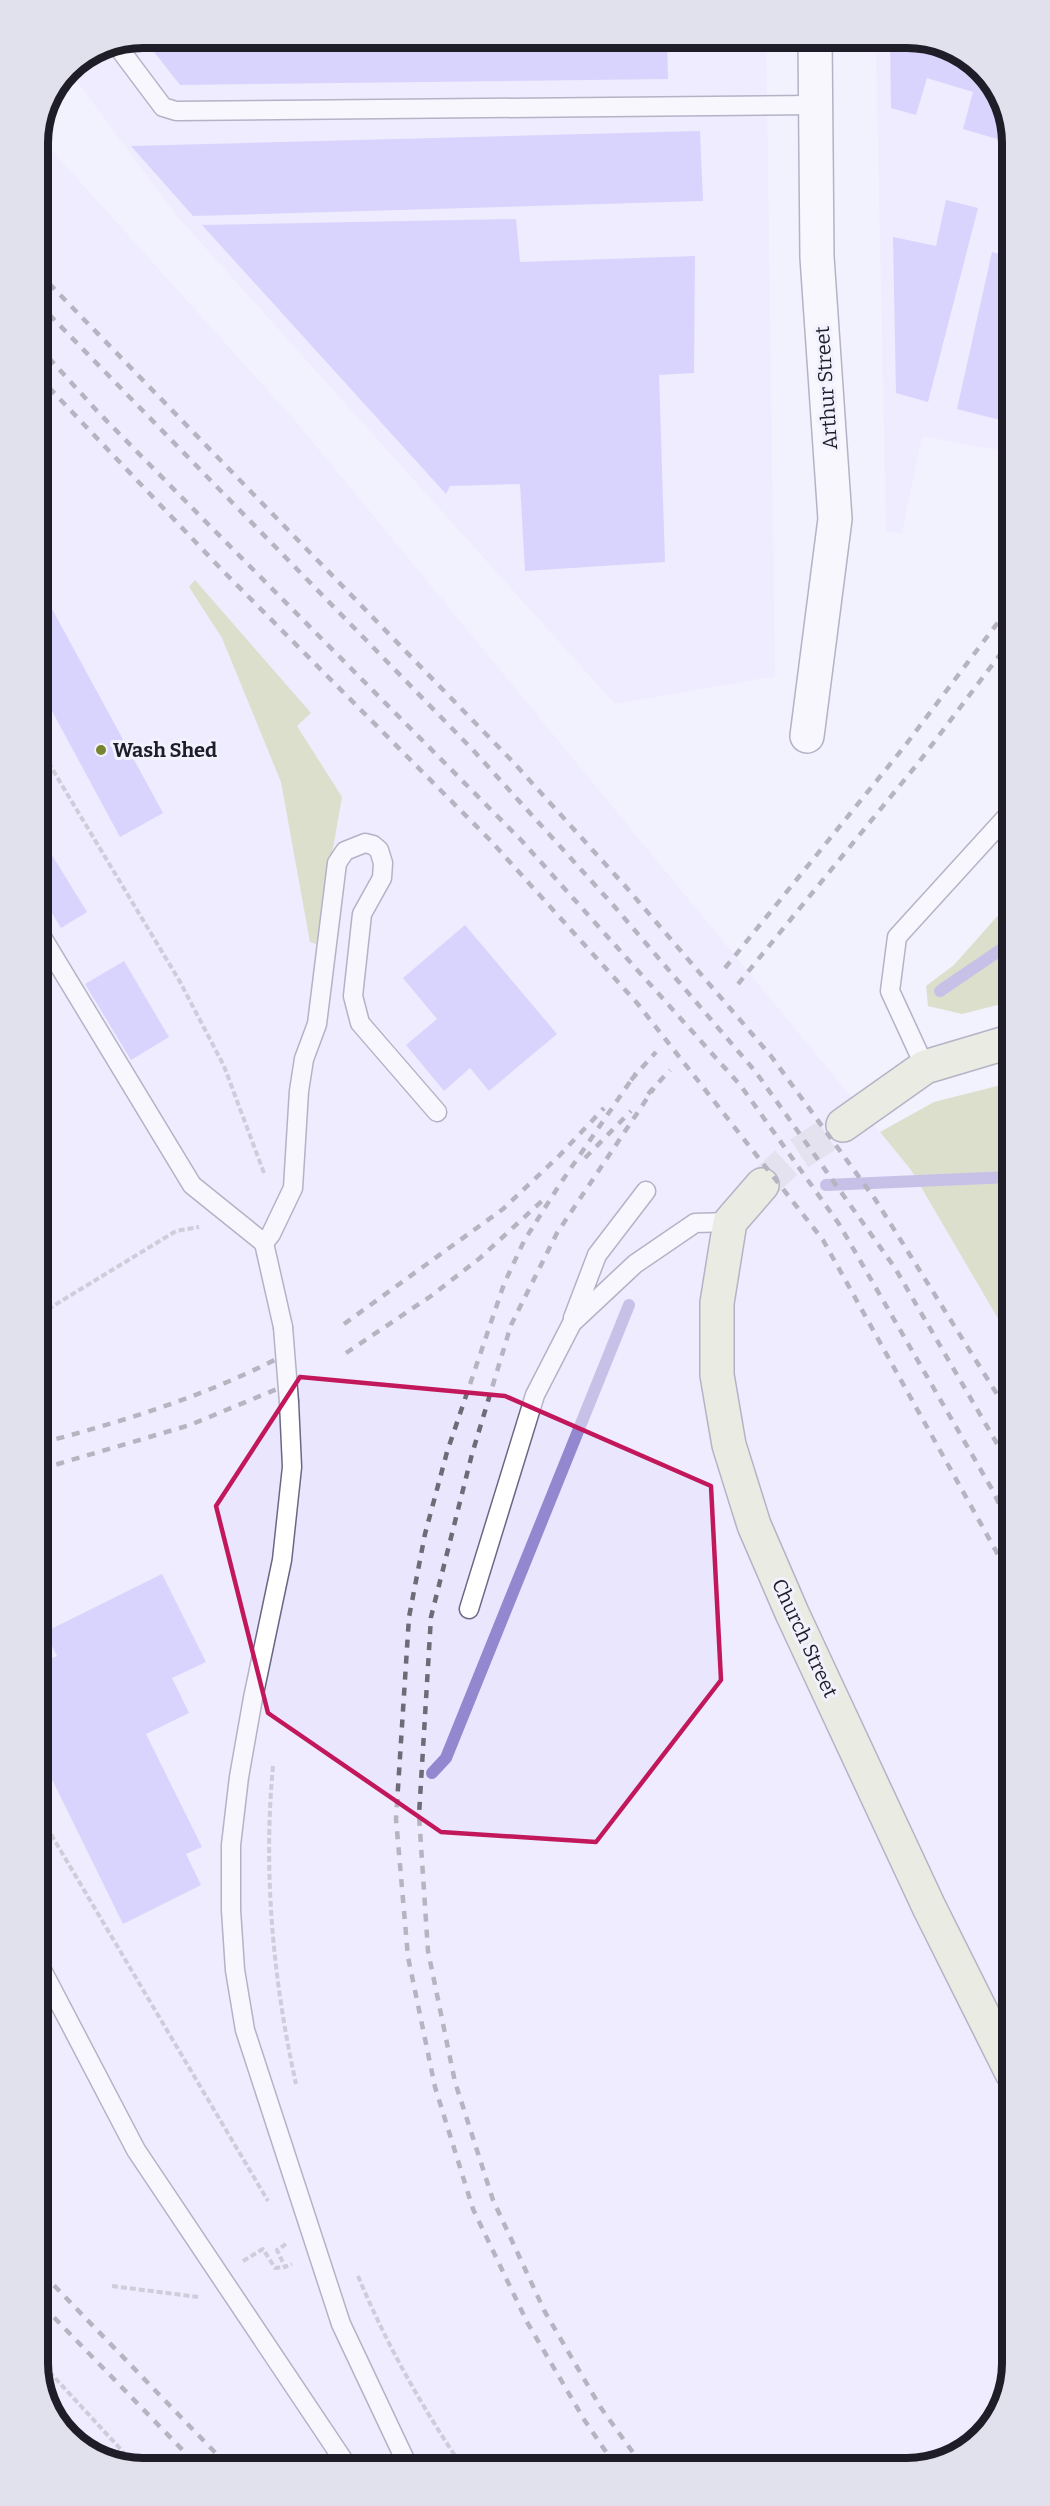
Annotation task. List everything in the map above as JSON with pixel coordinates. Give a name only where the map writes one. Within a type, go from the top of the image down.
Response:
[{"type":"main road","points":[[843,1125],[925,1067],[1002,1044]]},
{"type":"main road","points":[[730,1222],[762,1185]]},
{"type":"main road","name":"Church Street","points":[[730,1222],[717,1303],[717,1375],[729,1445],[754,1525],[929,1907],[1002,2053]]},
{"type":"street","name":"Arthur Street","points":[[807,736],[835,519],[817,257],[815,48]]},
{"type":"lane","points":[[121,51],[163,107],[176,111],[816,105]]},
{"type":"lane","points":[[925,1067],[890,991],[897,937],[1002,822]]},
{"type":"lane","points":[[264,1243],[271,1234],[293,1188],[299,1091],[304,1059],[317,1024],[337,863],[345,851],[365,843],[379,850],[383,870],[382,878],[362,914],[353,996],[355,1005],[360,1023],[437,1112]]},
{"type":"lane","points":[[48,947],[192,1185],[264,1243],[283,1327],[292,1467],[282,1560],[253,1698],[239,1777],[231,1845],[231,1910],[235,1970],[245,2030],[341,2324],[404,2458]]},
{"type":"lane","points":[[469,1609],[535,1395],[572,1323],[597,1255],[646,1191]]},
{"type":"lane","points":[[572,1323],[635,1264],[694,1223],[730,1222]]},
{"type":"lane","points":[[48,1981],[136,2150],[342,2458]]},
{"type":"path","points":[[48,762],[179,980],[224,1066],[266,1179]]},
{"type":"path","points":[[48,1309],[176,1231],[237,1221]]},
{"type":"path","points":[[273,1763],[270,1842],[271,1905],[276,1976],[297,2089]]},
{"type":"path","points":[[48,1830],[270,2205]]},
{"type":"path","points":[[292,2240],[277,2250],[285,2267],[346,2247],[371,2307],[392,2349],[420,2400],[457,2458]]},
{"type":"path","points":[[49,2371],[127,2456]]},
{"type":"highlighted area","points":[[300,1377],[505,1396],[711,1486],[721,1680],[596,1842],[441,1832],[268,1713],[216,1506]]},
{"type":"shaded area","points":[[143,48],[766,48],[775,676],[615,704],[177,216],[75,78],[96,61],[113,53]]},
{"type":"shaded area","points":[[876,48],[913,48],[943,55],[974,76],[992,101],[1001,131],[1002,451],[922,436],[902,533],[886,532]]},
{"type":"shaded area","points":[[48,146],[297,423],[911,1170],[1002,1325],[1002,2363],[997,2393],[982,2421],[960,2442],[949,2448],[925,2456],[907,2458],[137,2458],[107,2451],[85,2438],[68,2421],[58,2405],[50,2381],[48,2363]]},
{"type":"green space","points":[[195,580],[311,713],[297,726],[342,797],[316,944],[310,942],[281,782],[222,638],[189,587]]},
{"type":"green space","points":[[1002,911],[1002,1004],[962,1014],[928,1006],[926,986],[954,965]]},
{"type":"green space","points":[[1002,1085],[1002,1325],[911,1170],[880,1132],[934,1102]]},
{"type":"building","points":[[151,48],[667,48],[668,79],[180,85]]},
{"type":"building","points":[[890,48],[925,50],[943,55],[974,76],[992,101],[1000,127],[997,139],[963,129],[973,92],[927,78],[916,115],[891,108]]},
{"type":"building","points":[[700,131],[703,201],[193,216],[131,146]]},
{"type":"building","points":[[946,200],[978,208],[928,402],[896,393],[893,237],[936,246]]},
{"type":"building","points":[[516,219],[520,262],[695,256],[694,373],[659,375],[665,562],[525,571],[520,484],[450,486],[446,494],[202,225]]},
{"type":"building","points":[[992,252],[1002,255],[1002,420],[957,409]]},
{"type":"building","name":"Wash Shed","points":[[48,602],[163,813],[120,837],[48,704]]},
{"type":"building","points":[[48,849],[87,912],[61,928],[48,907]]},
{"type":"building","points":[[465,925],[557,1034],[489,1091],[470,1068],[444,1091],[406,1045],[437,1019],[403,978]]},
{"type":"building","points":[[124,961],[169,1037],[131,1060],[85,984]]},
{"type":"building","points":[[162,1574],[206,1662],[172,1678],[189,1713],[146,1734],[202,1847],[186,1854],[201,1885],[123,1924],[48,1771],[48,1660],[57,1656],[48,1638],[48,1631]]},
{"type":"waterway","points":[[940,991],[1002,949]]},
{"type":"waterway","points":[[826,1185],[1002,1177]]},
{"type":"waterway","points":[[432,1773],[446,1758],[629,1305]]},
{"type":"tunnel","points":[[762,1185],[789,1160],[843,1125]]},
{"type":"railway","points":[[48,282],[514,763],[626,887],[771,1056],[875,1199],[1002,1402]]},
{"type":"railway","points":[[48,313],[473,750],[614,906],[755,1071],[895,1268],[1002,1452]]},
{"type":"railway","points":[[48,357],[98,412],[522,841],[741,1086],[839,1224],[1002,1510]]},
{"type":"railway","points":[[48,387],[223,571],[490,840],[637,1003],[823,1240],[1002,1562]]},
{"type":"railway","points":[[725,968],[904,747],[1002,617]]},
{"type":"railway","points":[[738,984],[919,762],[1002,652]]},
{"type":"railway","points":[[631,1080],[656,1052]]},
{"type":"railway","points":[[648,1094],[670,1070]]},
{"type":"railway","points":[[610,2458],[585,2421],[527,2322],[473,2209],[435,2087],[408,1957],[396,1819],[409,1617],[425,1534],[447,1452],[504,1284],[524,1241],[636,1073]]},
{"type":"railway","points":[[637,2458],[601,2408],[545,2312],[493,2200],[455,2082],[428,1951],[419,1815],[431,1617],[472,1454],[511,1325],[557,1233],[654,1088]]},
{"type":"railway","points":[[344,1324],[503,1209],[558,1157],[604,1108]]},
{"type":"railway","points":[[585,1158],[631,1111]]},
{"type":"railway","points":[[346,1353],[431,1296],[480,1258],[544,1199]]},
{"type":"railway","points":[[48,1441],[166,1406],[227,1382],[286,1354]]},
{"type":"railway","points":[[48,1467],[190,1425],[289,1384]]},
{"type":"railway","points":[[48,2279],[220,2458]]},
{"type":"railway","points":[[48,2311],[190,2458]]},
{"type":"place","name":"Wash Shed","points":[[101,750]]}]
